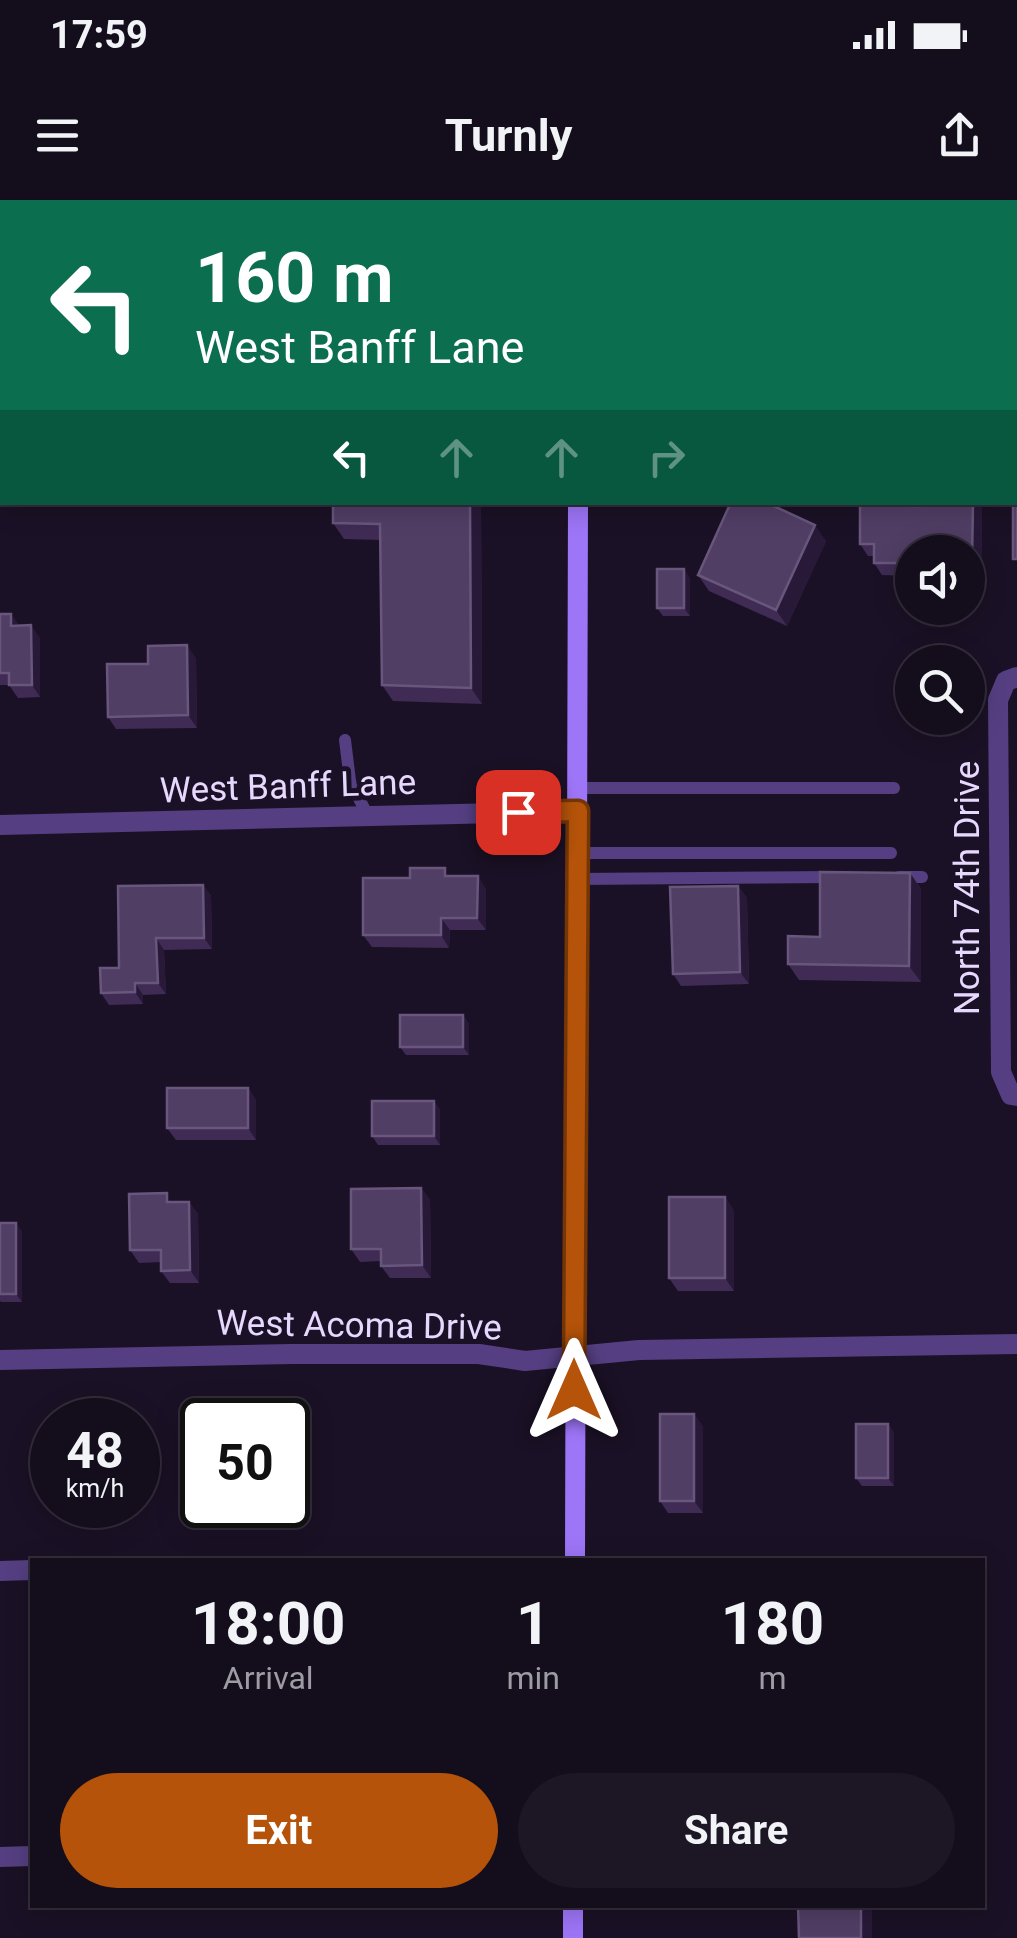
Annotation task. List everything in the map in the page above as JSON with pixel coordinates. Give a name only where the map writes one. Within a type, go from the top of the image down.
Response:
[{"type":"main road","points":[[574,1558],[578,505]]},
{"type":"main road","points":[[573,1908],[573,1938]]},
{"type":"street","name":"North 74th Drive","points":[[1012,679],[998,700],[1001,1072],[1014,1095]]},
{"type":"street","name":"West Banff Lane","points":[[0,825],[578,811]]},
{"type":"street","name":"West Acoma Drive","points":[[0,1360],[479,1354],[525,1360],[639,1350],[1017,1344]]},
{"type":"street","points":[[0,1571],[30,1570]]},
{"type":"street","points":[[0,1857],[30,1856]]},
{"type":"lane","points":[[346,740],[350,781],[368,816]]},
{"type":"lane","points":[[578,788],[894,788]]},
{"type":"lane","points":[[577,853],[890,853]]},
{"type":"lane","points":[[576,879],[847,877]]},
{"type":"lane","points":[[885,877],[922,877]]},
{"type":"building","points":[[333,505],[470,505],[471,688],[382,685],[380,524],[333,523]]},
{"type":"building","points":[[730,505],[772,505],[815,525],[776,610],[698,575]]},
{"type":"building","points":[[860,505],[973,505],[972,535],[895,535],[895,563],[874,563],[874,544],[860,544]]},
{"type":"building","points":[[1013,505],[1017,505],[1017,559],[1013,559]]},
{"type":"building","points":[[657,569],[684,569],[684,608],[657,608]]},
{"type":"building","points":[[0,614],[11,614],[11,626],[31,625],[32,685],[9,685],[9,673],[0,673]]},
{"type":"building","points":[[187,645],[188,715],[108,717],[107,664],[148,664],[148,646]]},
{"type":"building","points":[[410,868],[445,868],[445,876],[478,876],[477,918],[441,918],[441,935],[363,935],[363,878],[410,878]]},
{"type":"building","points":[[820,872],[910,873],[909,966],[788,964],[788,936],[820,937]]},
{"type":"building","points":[[203,885],[204,938],[156,938],[158,983],[135,983],[135,992],[101,993],[100,968],[119,968],[118,886]]},
{"type":"building","points":[[738,886],[740,972],[673,974],[670,887]]},
{"type":"building","points":[[400,1015],[463,1015],[463,1047],[400,1047]]},
{"type":"building","points":[[167,1088],[248,1088],[248,1128],[167,1128]]},
{"type":"building","points":[[372,1101],[434,1101],[434,1136],[372,1136]]},
{"type":"building","points":[[421,1188],[422,1265],[381,1266],[381,1249],[351,1249],[351,1189]]},
{"type":"building","points":[[167,1193],[167,1202],[189,1202],[190,1270],[161,1271],[161,1250],[130,1250],[129,1194]]},
{"type":"building","points":[[669,1197],[725,1197],[725,1278],[669,1278]]},
{"type":"building","points":[[0,1223],[16,1223],[16,1294],[0,1294]]},
{"type":"building","points":[[660,1414],[694,1414],[694,1501],[660,1501]]},
{"type":"building","points":[[856,1424],[888,1424],[888,1478],[856,1478]]},
{"type":"building","points":[[798,1908],[861,1908],[861,1938],[799,1938]]},
{"type":"route","points":[[518,812],[578,811],[574,1390]]}]
